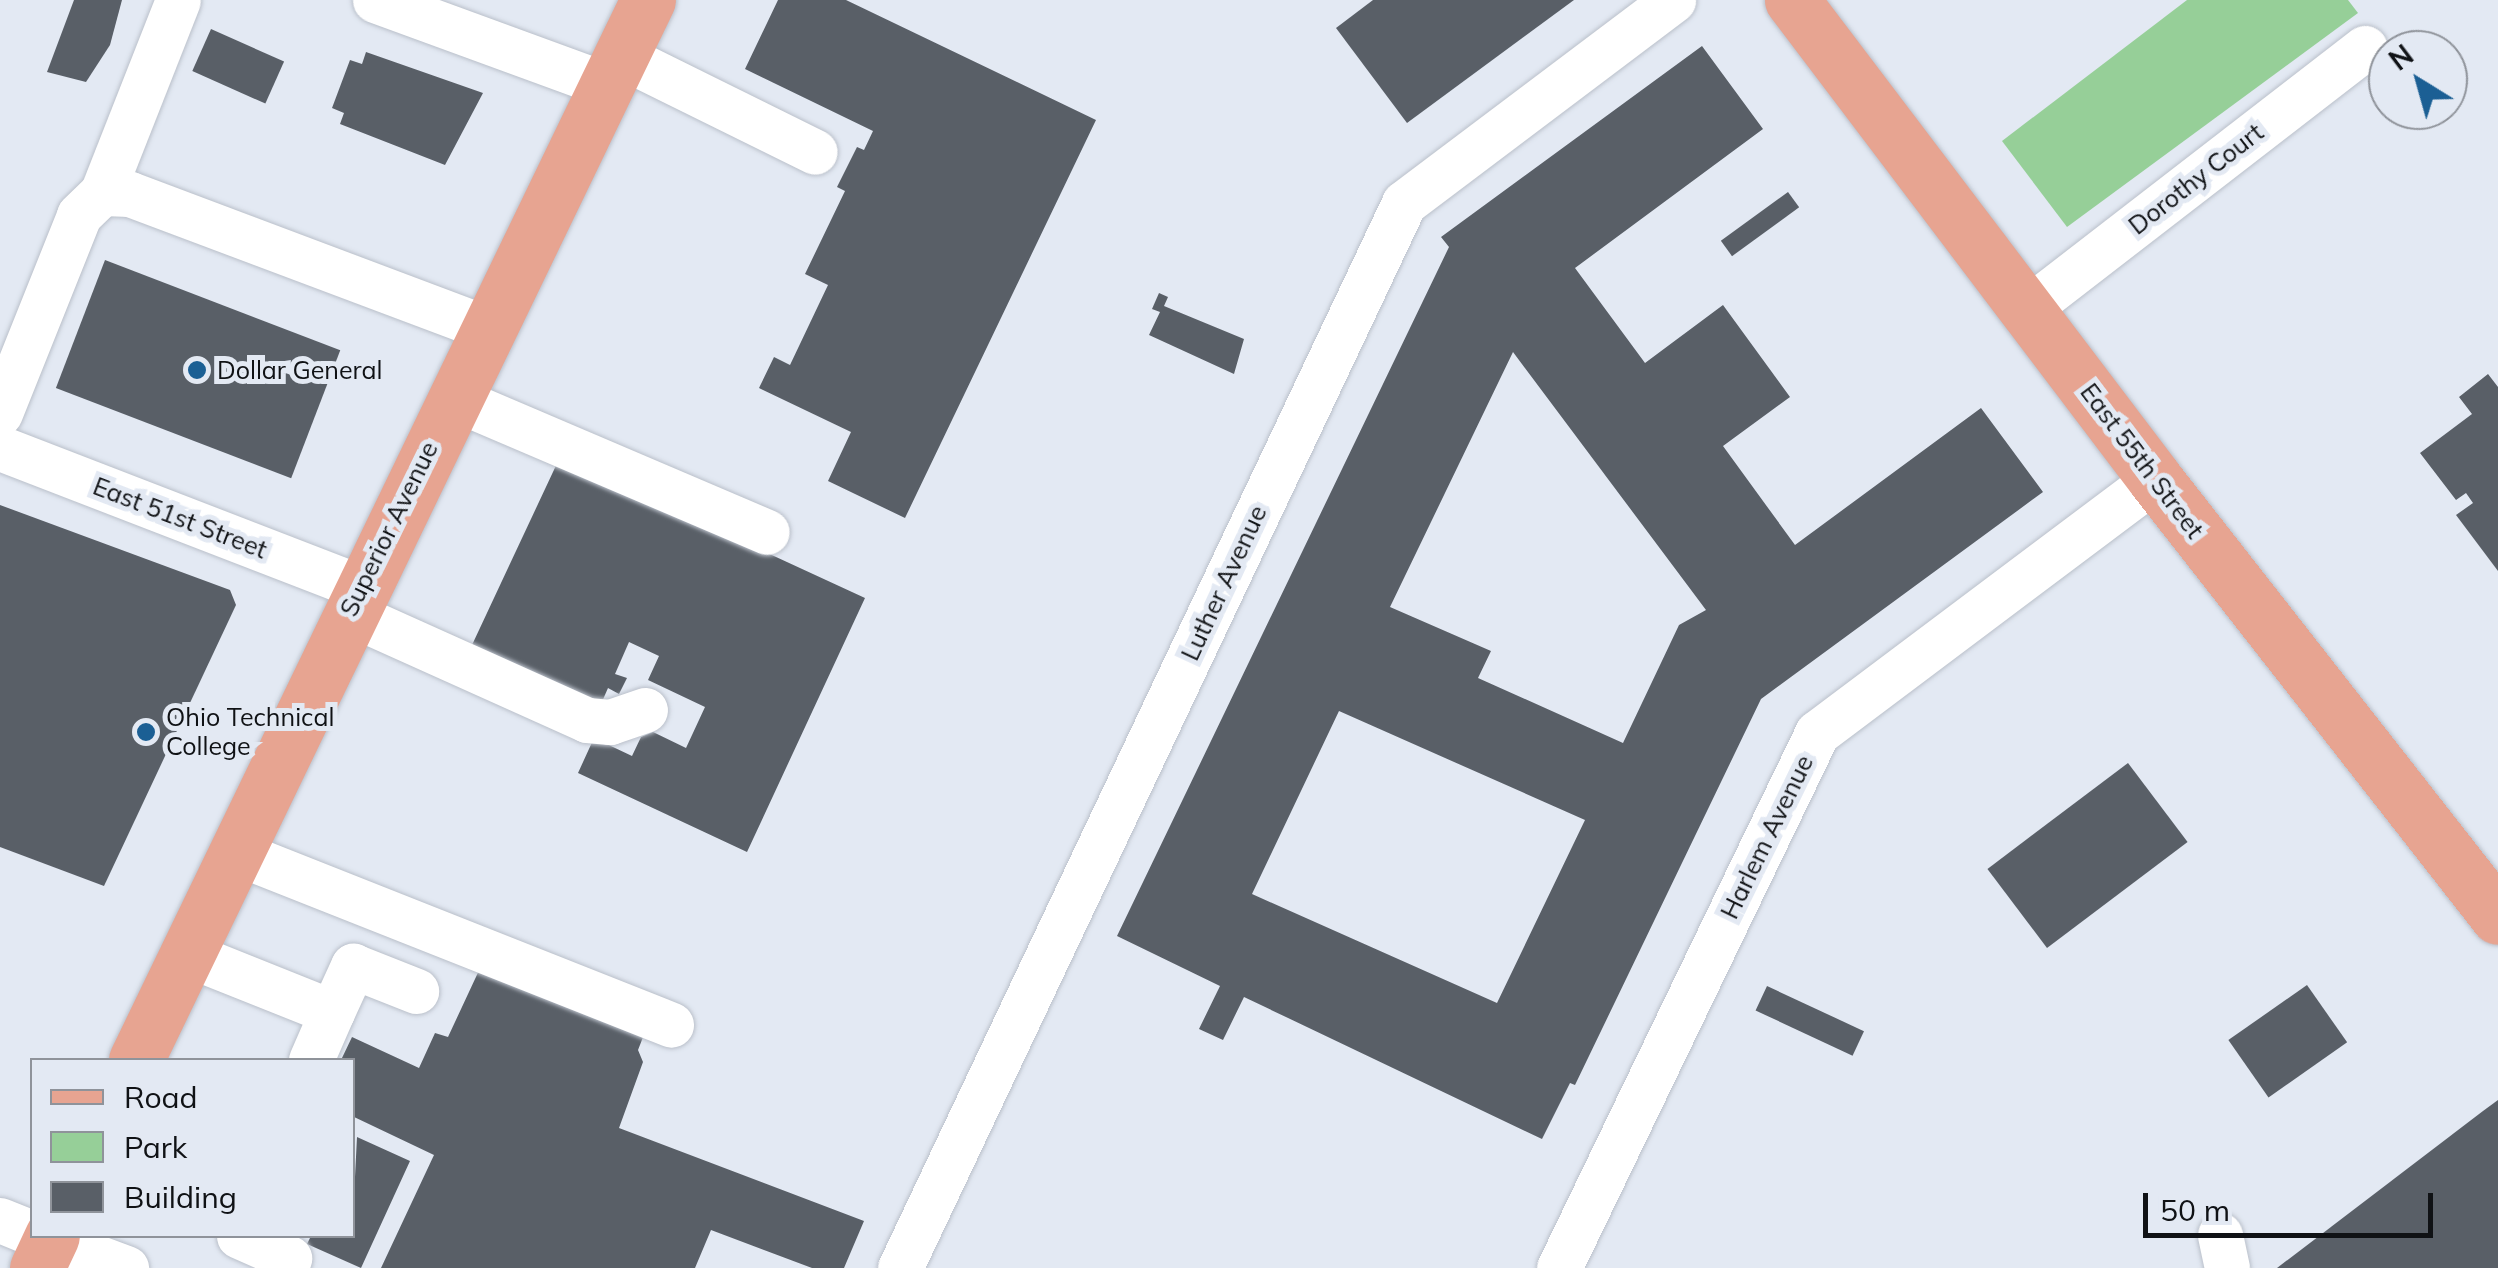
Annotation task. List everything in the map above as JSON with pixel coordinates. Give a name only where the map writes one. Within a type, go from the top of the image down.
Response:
[{"type":"main road","name":"Superior Avenue","points":[[137,1058],[648,0]]},
{"type":"main road","name":"East 55th Street","points":[[1792,0],[2155,480],[2498,917]]},
{"type":"street","points":[[0,413],[79,215],[102,193],[178,0]]},
{"type":"street","points":[[375,0],[614,71],[815,152]]},
{"type":"street","name":"Luther Avenue","points":[[900,1268],[1404,203],[1673,0]]},
{"type":"street","name":"Dorothy Court","points":[[2027,309],[2365,48]]},
{"type":"street","points":[[102,193],[130,194],[487,328]]},
{"type":"street","points":[[453,398],[767,532]]},
{"type":"street","name":"East 51st Street","points":[[0,448],[355,600],[587,720],[610,722],[645,710]]},
{"type":"street","name":"Harlem Avenue","points":[[1559,1268],[1818,733],[2155,480]]},
{"type":"street","points":[[235,852],[671,1026]]},
{"type":"street","points":[[186,954],[332,1012]]},
{"type":"street","points":[[312,1058],[353,966],[416,992]]},
{"type":"street","points":[[0,1220],[30,1236]]},
{"type":"street","points":[[42,1242],[126,1268]]},
{"type":"green space","points":[[2187,0],[2348,0],[2358,13],[2067,227],[2002,141]]},
{"type":"building","points":[[74,0],[122,0],[110,45],[86,82],[47,72]]},
{"type":"building","points":[[778,0],[846,0],[1096,120],[905,518],[828,481],[851,432],[759,388],[774,357],[790,365],[828,285],[805,274],[845,191],[837,187],[857,147],[864,150],[873,131],[745,69]]},
{"type":"building","points":[[1373,0],[1574,0],[1407,123],[1336,28]]},
{"type":"building","points":[[211,29],[284,62],[265,104],[192,71]]},
{"type":"building","points":[[1702,46],[1763,129],[1575,268],[1645,363],[1723,305],[1790,397],[1723,446],[1795,545],[1981,408],[2043,492],[1761,699],[1575,1085],[1570,1083],[1542,1139],[1244,997],[1223,1040],[1199,1029],[1220,986],[1117,936],[1449,247],[1441,237]],"holes":[[[1513,352],[1706,610],[1679,625],[1623,743],[1478,678],[1491,651],[1390,607]],[[1339,711],[1585,820],[1497,1003],[1252,894]]]},
{"type":"building","points":[[366,52],[483,93],[445,165],[340,124],[344,113],[332,108],[350,60],[362,64]]},
{"type":"building","points":[[1788,192],[1799,207],[1732,256],[1721,241]]},
{"type":"building","name":"Dollar General","points":[[105,260],[340,350],[291,478],[56,388]]},
{"type":"building","points":[[1159,293],[1168,297],[1164,306],[1244,339],[1234,374],[1149,335],[1160,312],[1152,309]]},
{"type":"building","points":[[2488,374],[2498,387],[2498,571],[2456,515],[2473,503],[2466,493],[2456,500],[2420,453],[2472,414],[2459,397]]},
{"type":"building","points":[[560,457],[865,598],[747,852],[578,773],[594,738],[632,756],[641,737],[653,732],[686,748],[705,707],[648,680],[659,656],[629,642],[615,674],[627,678],[619,694],[608,688],[601,704],[472,645]]},
{"type":"building","points":[[0,505],[230,590],[236,605],[104,886],[0,847]]},
{"type":"building","points":[[2128,763],[2188,842],[2047,948],[1987,869]]},
{"type":"building","points":[[482,964],[647,1027],[638,1050],[643,1062],[619,1128],[864,1221],[844,1268],[812,1268],[711,1230],[695,1268],[381,1268],[434,1155],[355,1117],[355,1058],[342,1058],[352,1037],[419,1068],[435,1033],[448,1037]]},
{"type":"building","points":[[2307,985],[2347,1042],[2269,1097],[2228,1040]]},
{"type":"building","points":[[1767,986],[1864,1031],[1853,1056],[1756,1010]]},
{"type":"building","points":[[2498,1100],[2498,1268],[2277,1268],[2483,1111]]},
{"type":"building","points":[[357,1137],[410,1161],[361,1268],[307,1244],[310,1238],[355,1238]]},
{"type":"place","name":"Dollar General","points":[[197,370]]},
{"type":"place","name":"Ohio Technical College","points":[[146,732]]}]
